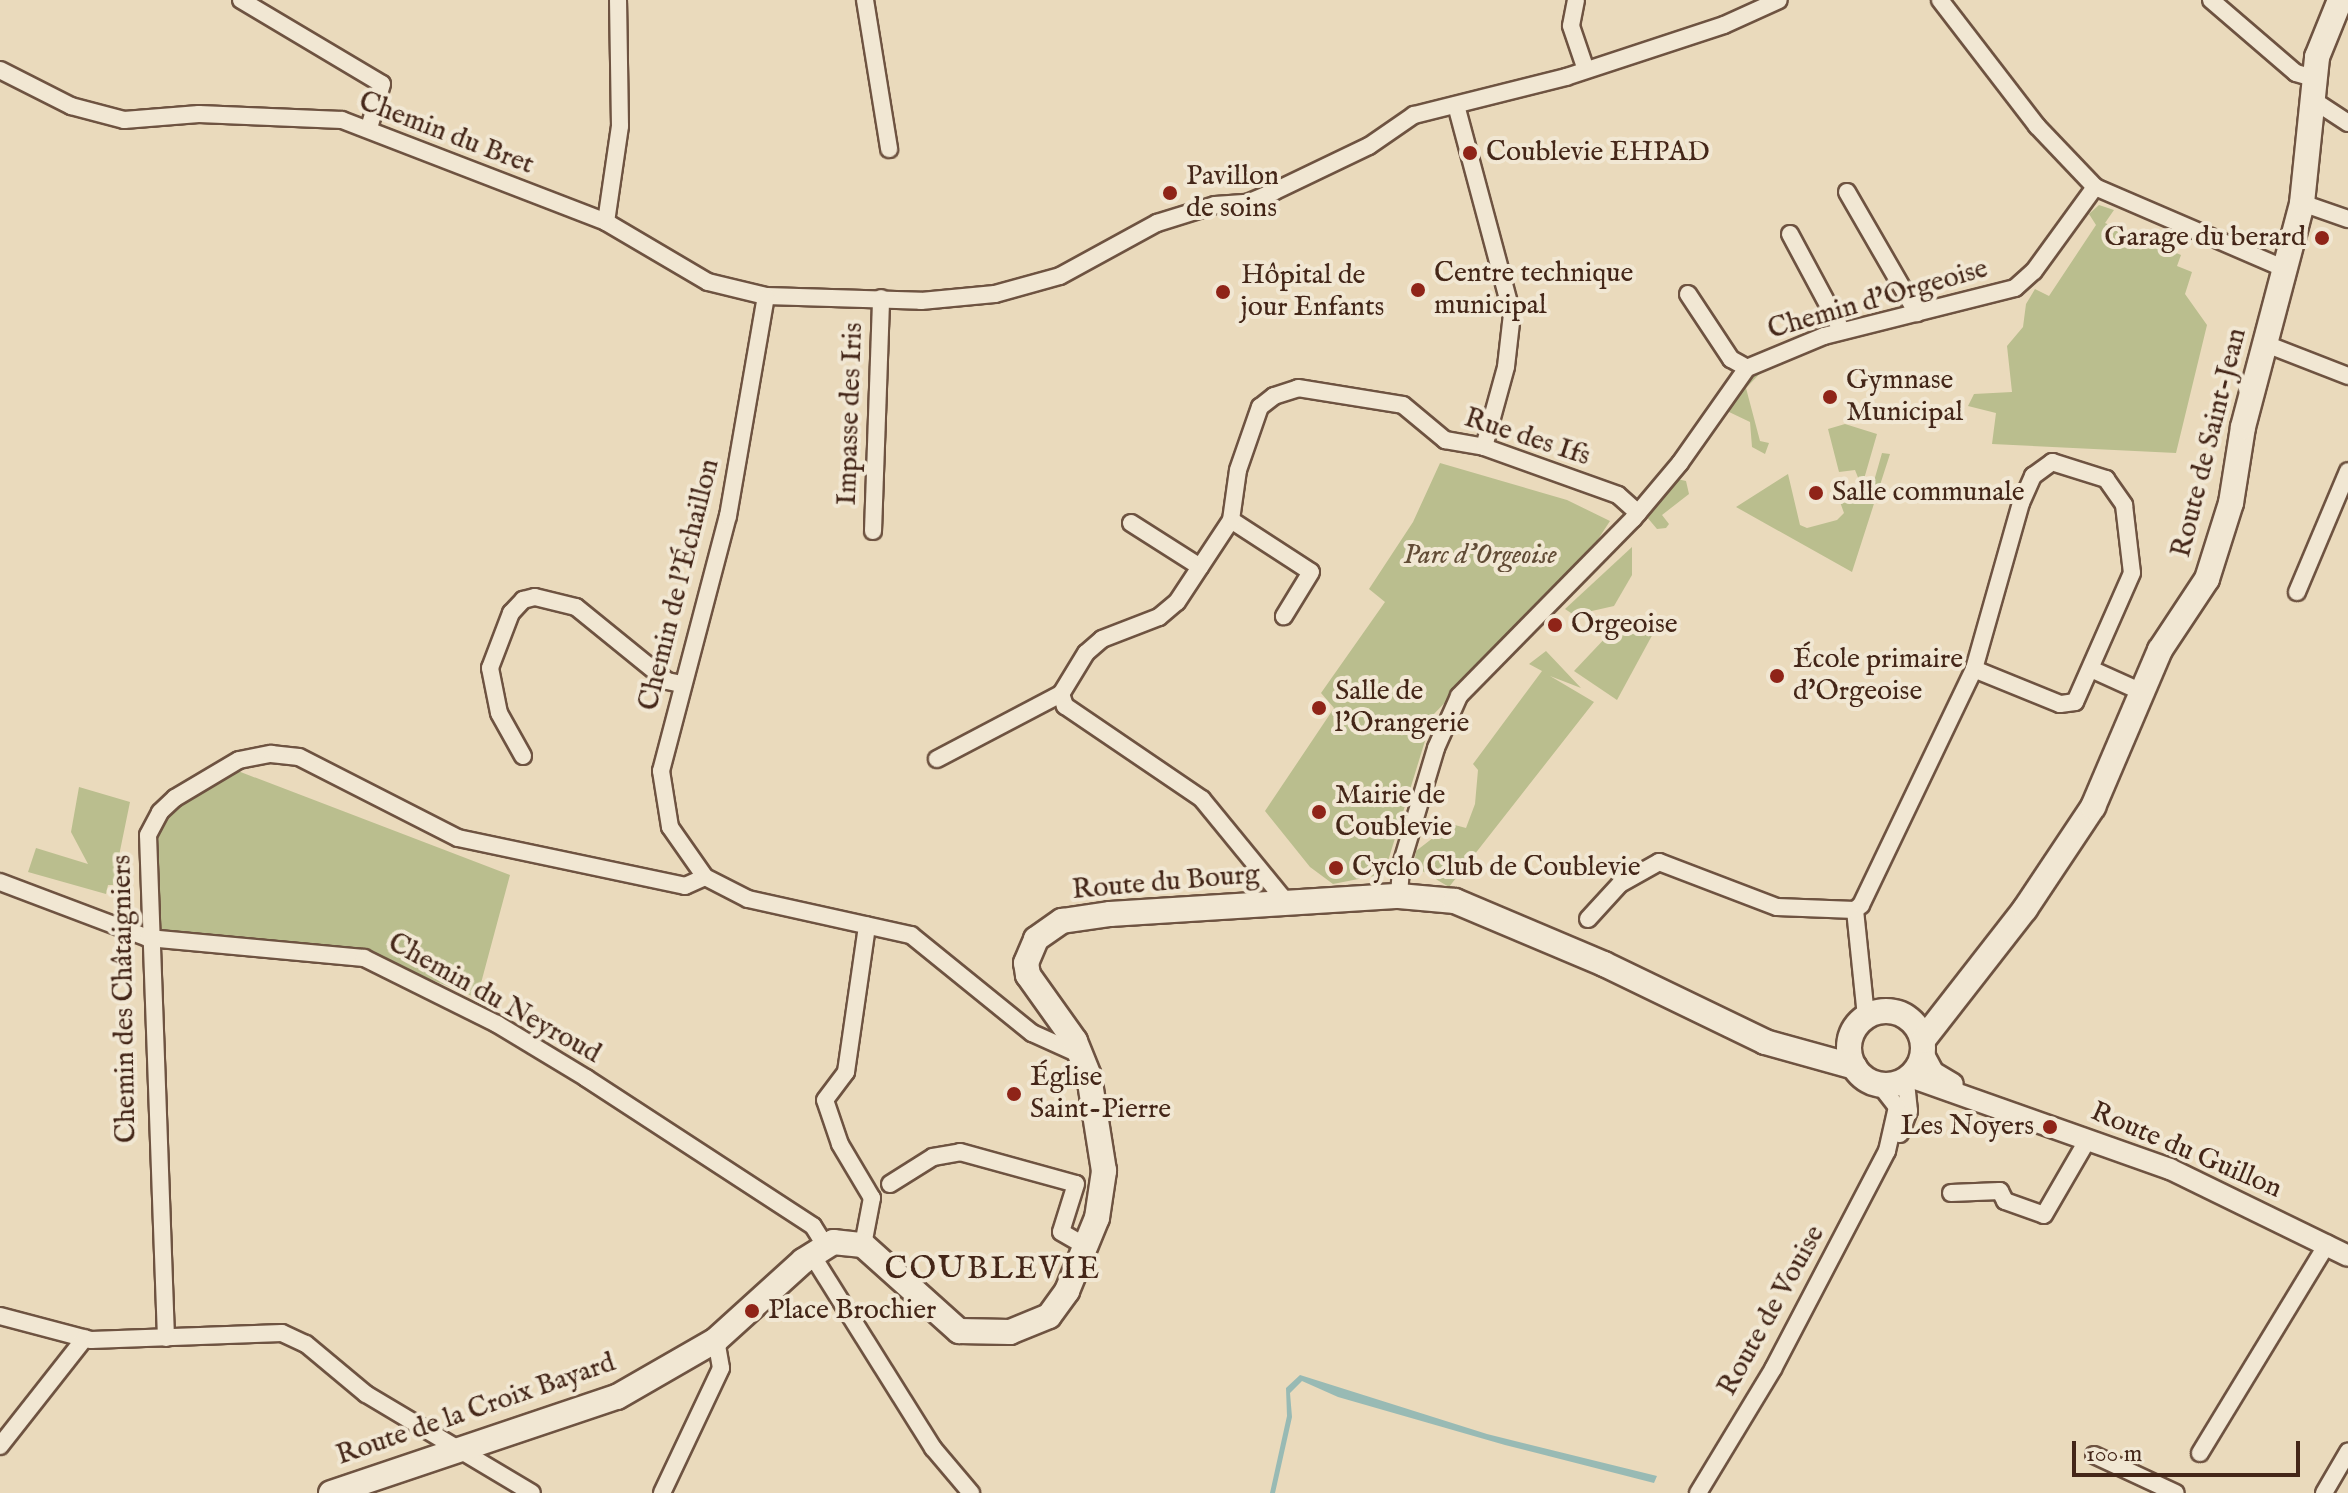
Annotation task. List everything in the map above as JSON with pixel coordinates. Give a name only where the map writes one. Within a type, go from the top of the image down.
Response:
[{"type":"main road","name":"Route de Saint-Jean","points":[[1923,1047],[2025,909],[2093,807],[2160,650],[2207,579],[2231,503],[2243,427],[2302,203],[2313,89],[2340,0]]},
{"type":"main road","name":"Route du Bourg","points":[[863,1245],[892,1266],[946,1322],[970,1334],[990,1335],[1049,1316],[1067,1291],[1097,1218],[1104,1171],[1097,1112],[1081,1055],[1028,975],[1030,949],[1048,928],[1084,916],[1399,896],[1477,907],[1692,1005],[1765,1042],[1855,1067]]},
{"type":"main road","name":"Route de Saint-Jean","points":[[1908,1017],[1940,998],[2025,909]]},
{"type":"main road","name":"Route du Bourg","points":[[1692,1005],[1799,1046],[1822,1047],[1858,1026]]},
{"type":"main road","points":[[1887,1010],[1908,1017],[1923,1047],[1908,1078],[1880,1085],[1855,1067],[1858,1026],[1887,1010]]},
{"type":"main road","points":[[824,1247],[863,1245]]},
{"type":"main road","name":"Route de la Croix Bayard","points":[[331,1493],[617,1397],[716,1340],[824,1247]]},
{"type":"street","points":[[241,0],[382,84],[369,128]]},
{"type":"street","points":[[606,222],[620,126],[618,0]]},
{"type":"street","points":[[865,0],[889,149]]},
{"type":"street","points":[[1576,0],[1571,26],[1586,70]]},
{"type":"street","name":"Chemin du Bret","points":[[0,70],[71,106],[124,120],[281,116],[342,120],[606,222],[708,282],[766,296],[973,298],[1060,276],[1157,223],[1215,205],[1247,203],[1347,157],[1414,115],[1586,70],[1701,33],[1779,0]]},
{"type":"street","points":[[1940,0],[2052,145],[2095,187],[2283,268]]},
{"type":"street","points":[[2211,0],[2296,73],[2348,123]]},
{"type":"street","points":[[1456,105],[1512,314],[1506,367],[1484,447]]},
{"type":"street","name":"Chemin d'Orgeoise","points":[[1399,896],[1401,865],[1436,748],[1459,696],[1638,513],[1747,368],[1778,352],[1842,331],[2015,288],[2034,271],[2095,187]]},
{"type":"street","points":[[1847,192],[1917,313]]},
{"type":"street","points":[[2302,203],[2348,219]]},
{"type":"street","points":[[1790,234],[1842,331]]},
{"type":"street","points":[[1688,294],[1731,359],[1747,368]]},
{"type":"street","name":"Chemin de l'Échaillon","points":[[705,877],[670,827],[661,790],[681,684],[728,516],[766,296]]},
{"type":"street","name":"Impasse des Iris","points":[[873,531],[881,298]]},
{"type":"street","points":[[2266,344],[2348,376]]},
{"type":"street","name":"Rue des Ifs","points":[[1231,520],[1249,426],[1274,396],[1298,388],[1403,405],[1445,440],[1484,447],[1618,495],[1638,513]]},
{"type":"street","points":[[1858,1026],[1855,910],[1887,854],[1974,669],[2021,503],[2033,476],[2052,462],[2106,479],[2124,505],[2132,573],[2075,702],[2060,704],[1974,669]]},
{"type":"street","points":[[2297,592],[2348,471]]},
{"type":"street","points":[[937,759],[1061,694],[1086,653],[1102,639],[1159,617],[1177,602],[1231,520],[1311,572],[1284,616]]},
{"type":"street","points":[[1131,523],[1200,567]]},
{"type":"street","points":[[523,756],[499,713],[490,668],[511,613],[523,600],[535,597],[576,607],[667,681],[681,684]]},
{"type":"street","points":[[2091,669],[2142,692]]},
{"type":"street","points":[[1061,694],[1065,706],[1202,799],[1287,903]]},
{"type":"street","name":"Chemin des Châtaigniers","points":[[166,1338],[148,938],[148,835],[160,812],[239,760],[271,754],[299,757],[458,838],[685,886],[705,877]]},
{"type":"street","points":[[1588,919],[1620,884],[1659,862],[1777,907],[1855,910]]},
{"type":"street","points":[[705,877],[748,899],[911,935],[1032,1033],[1081,1055]]},
{"type":"street","name":"Chemin du Neyroud","points":[[0,882],[148,938],[364,958],[497,1024],[586,1078],[813,1226],[933,1448],[971,1493]]},
{"type":"street","points":[[863,1245],[872,1198],[840,1144],[825,1100],[846,1072],[867,926]]},
{"type":"street","name":"Route du Guillon","points":[[1923,1047],[1942,1079],[1999,1108]]},
{"type":"street","name":"Route du Guillon","points":[[1908,1078],[2170,1169],[2348,1256]]},
{"type":"street","name":"Route de Vouise","points":[[1698,1493],[1773,1369],[1909,1111],[1908,1078]]},
{"type":"street","name":"Route de Vouise","points":[[1880,1085],[1897,1107],[1887,1151]]},
{"type":"street","points":[[1951,1193],[2000,1191],[2005,1201],[2044,1215],[2088,1139]]},
{"type":"street","points":[[890,1184],[933,1157],[960,1152],[1076,1184],[1061,1232],[1085,1246]]},
{"type":"street","points":[[2200,1453],[2327,1244]]},
{"type":"street","points":[[0,1316],[85,1338],[282,1333],[306,1344],[366,1394],[462,1447],[532,1493]]},
{"type":"street","points":[[0,1446],[85,1338]]},
{"type":"street","points":[[662,1493],[721,1368],[716,1340]]},
{"type":"street","points":[[2324,1493],[2348,1452]]},
{"type":"street","points":[[2094,1455],[2176,1493]]},
{"type":"green space","points":[[2099,205],[2114,210],[2105,223],[2181,255],[2177,266],[2192,272],[2185,294],[2207,325],[2176,453],[1992,444],[1996,413],[1968,406],[1974,394],[2012,392],[2007,346],[2023,327],[2026,304],[2035,289],[2049,296],[2096,225],[2089,214]]},
{"type":"green space","points":[[1769,364],[1746,388],[1760,441],[1769,443],[1765,454],[1752,447],[1750,422],[1727,411],[1746,379]]},
{"type":"green space","points":[[1845,424],[1877,434],[1864,479],[1859,480],[1855,470],[1839,472],[1828,429]]},
{"type":"green space","points":[[1882,453],[1890,454],[1852,572],[1736,507],[1788,474],[1800,525],[1807,528],[1837,520],[1844,513],[1840,502],[1872,488]]},
{"type":"green space","name":"Parc d'Orgeoise","points":[[1440,463],[1567,500],[1610,521],[1591,550],[1433,715],[1384,874],[1333,884],[1310,867],[1265,811],[1334,708],[1321,693],[1385,602],[1369,589],[1413,522]]},
{"type":"green space","points":[[1677,479],[1686,481],[1689,494],[1662,515],[1669,524],[1666,528],[1657,529],[1646,516]]},
{"type":"green space","points":[[1632,547],[1632,575],[1614,606],[1574,615],[1565,609]]},
{"type":"green space","points":[[1641,625],[1655,630],[1617,700],[1574,671],[1609,634]]},
{"type":"green space","points":[[1546,651],[1581,688],[1550,676],[1594,702],[1449,887],[1414,866],[1416,851],[1451,824],[1466,828],[1475,804],[1478,770],[1473,764],[1542,671],[1529,664]]},
{"type":"green space","points":[[238,771],[510,875],[477,998],[365,953],[160,934],[158,834],[170,813]]},
{"type":"green space","points":[[79,787],[130,802],[113,885],[108,885],[106,894],[28,872],[36,848],[88,864],[71,832]]},
{"type":"water","points":[[1300,1375],[1487,1434],[1657,1476],[1654,1483],[1505,1445],[1338,1397],[1302,1381],[1290,1393],[1292,1417],[1275,1493],[1270,1493],[1287,1416],[1286,1388]]},
{"type":"place","name":"Coublevie EHPAD","points":[[1470,153]]},
{"type":"place","name":"Pavillon de soins","points":[[1170,193]]},
{"type":"place","name":"Garage du berard","points":[[2322,238]]},
{"type":"place","name":"Centre technique municipal","points":[[1418,290]]},
{"type":"place","name":"Hôpital de jour Enfants","points":[[1223,292]]},
{"type":"place","name":"Gymnase Municipal","points":[[1830,397]]},
{"type":"place","name":"Salle communale","points":[[1816,493]]},
{"type":"place","name":"Orgeoise","points":[[1555,625]]},
{"type":"place","name":"École primaire d'Orgeoise","points":[[1777,676]]},
{"type":"place","name":"Salle de l'Orangerie","points":[[1319,708]]},
{"type":"place","name":"Mairie de Coublevie","points":[[1319,812]]},
{"type":"place","name":"Cyclo Club de Coublevie","points":[[1336,868]]},
{"type":"place","name":"Église Saint-Pierre","points":[[1014,1094]]},
{"type":"place","name":"Les Noyers","points":[[2050,1127]]},
{"type":"place","name":"Place Brochier","points":[[752,1311]]},
{"type":"district","name":"COUBLEVIE","points":[[993,1270]]}]
